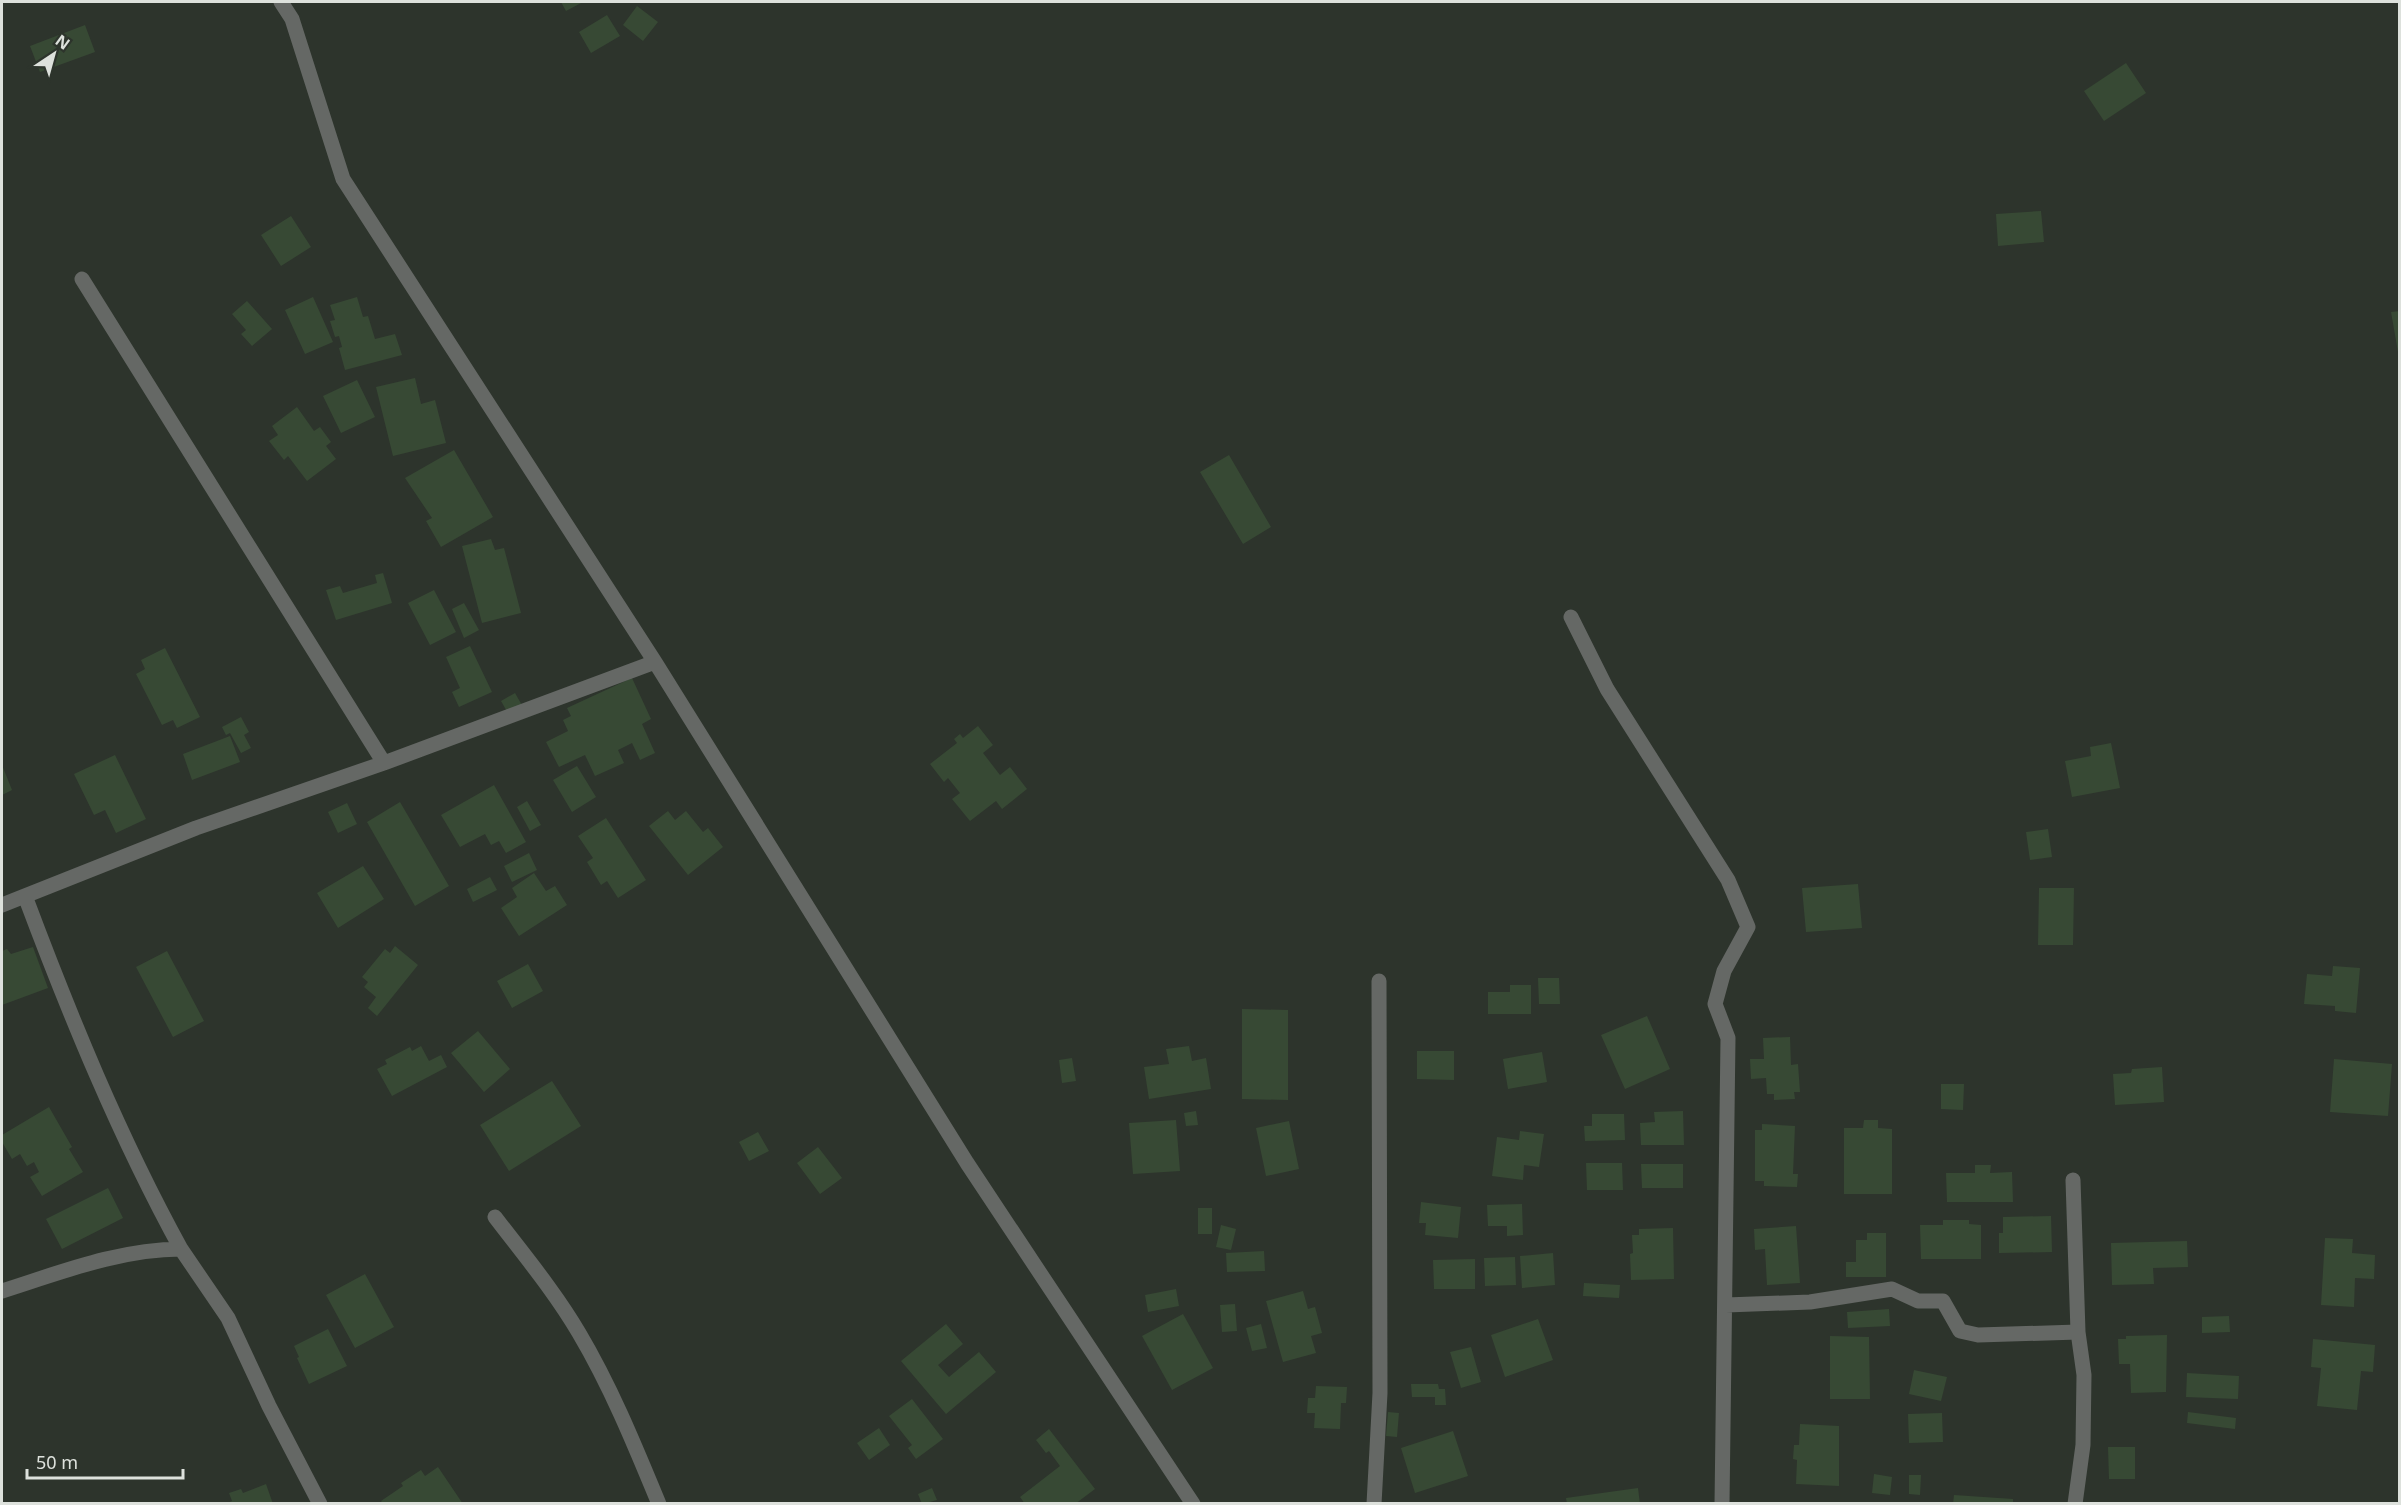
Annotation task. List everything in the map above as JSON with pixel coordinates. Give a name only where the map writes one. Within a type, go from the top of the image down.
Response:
[{"type":"street","points":[[281,2],[292,19],[343,179],[655,662],[968,1163],[1193,1503]]},
{"type":"street","points":[[82,279],[384,763]]},
{"type":"street","points":[[1571,617],[1607,689],[1728,880],[1748,927],[1724,971],[1715,1004],[1728,1038],[1722,1503]]},
{"type":"street","points":[[2,905],[196,828],[384,763],[655,662]]},
{"type":"street","points":[[25,896],[65,1003],[123,1134],[181,1249],[228,1318],[268,1406],[320,1503]]},
{"type":"street","points":[[1374,1503],[1380,1393],[1379,981]]},
{"type":"street","points":[[2073,1180],[2078,1332],[2084,1375],[2083,1445],[2075,1503]]},
{"type":"street","points":[[495,1217],[556,1297],[579,1332],[604,1377],[659,1503]]},
{"type":"street","points":[[2,1291],[81,1266],[137,1253],[181,1249]]},
{"type":"street","points":[[1726,1305],[1810,1302],[1892,1289],[1918,1301],[1943,1301],[1960,1331],[1978,1335],[2078,1332]]},
{"type":"building","points":[[561,2],[583,2],[566,11]]},
{"type":"building","points":[[637,6],[658,22],[643,41],[623,25]]},
{"type":"building","points":[[607,15],[620,36],[591,53],[579,32]]},
{"type":"building","points":[[85,25],[95,52],[40,72],[30,46]]},
{"type":"building","points":[[2126,63],[2146,93],[2104,121],[2084,91]]},
{"type":"building","points":[[2041,211],[2044,242],[1998,246],[1996,214]]},
{"type":"building","points":[[291,216],[311,247],[281,266],[261,235]]},
{"type":"building","points":[[313,297],[333,342],[305,354],[285,310]]},
{"type":"building","points":[[357,297],[363,317],[368,316],[375,339],[395,334],[402,355],[345,370],[339,348],[342,347],[339,336],[335,337],[330,321],[335,320],[330,305]]},
{"type":"building","points":[[247,301],[272,329],[252,346],[241,334],[246,330],[232,314]]},
{"type":"building","points":[[2400,311],[2400,352],[2398,352],[2391,312]]},
{"type":"building","points":[[415,378],[421,404],[435,400],[446,443],[393,456],[376,387]]},
{"type":"building","points":[[357,380],[375,417],[341,433],[323,396]]},
{"type":"building","points":[[297,407],[314,431],[320,427],[331,442],[326,446],[336,459],[307,481],[288,456],[284,460],[269,441],[278,435],[272,426]]},
{"type":"building","points":[[454,450],[493,517],[441,547],[426,521],[432,518],[405,478]]},
{"type":"building","points":[[1229,455],[1271,527],[1243,544],[1200,472]]},
{"type":"building","points":[[491,539],[495,550],[504,548],[521,613],[482,623],[462,546]]},
{"type":"building","points":[[383,573],[392,603],[336,620],[326,590],[340,586],[343,593],[377,583],[375,575]]},
{"type":"building","points":[[434,590],[456,632],[430,645],[408,603]]},
{"type":"building","points":[[464,603],[479,630],[464,638],[452,609]]},
{"type":"building","points":[[470,646],[492,692],[459,707],[452,692],[460,688],[446,657]]},
{"type":"building","points":[[165,648],[200,717],[177,728],[173,720],[162,725],[136,674],[145,669],[141,660]]},
{"type":"building","points":[[632,678],[651,719],[642,724],[655,753],[640,760],[632,743],[618,750],[624,763],[595,776],[585,755],[559,767],[546,742],[568,731],[563,720],[571,716],[567,708]]},
{"type":"building","points":[[515,693],[523,707],[509,715],[501,701]]},
{"type":"building","points":[[241,717],[249,732],[244,735],[251,748],[241,753],[230,733],[226,735],[222,727]]},
{"type":"building","points":[[978,726],[993,745],[983,753],[1000,775],[1010,767],[1027,789],[1002,809],[996,801],[970,821],[952,799],[960,793],[948,778],[944,782],[930,764],[957,743],[954,739],[960,734],[963,738]]},
{"type":"building","points":[[230,736],[240,762],[192,780],[183,754]]},
{"type":"building","points":[[2111,743],[2120,788],[2072,797],[2065,761],[2091,756],[2090,747]]},
{"type":"building","points":[[115,755],[146,819],[116,833],[105,810],[94,815],[74,774]]},
{"type":"building","points":[[2,765],[12,790],[2,795]]},
{"type":"building","points":[[577,766],[596,797],[572,812],[553,780]]},
{"type":"building","points":[[494,785],[526,842],[506,853],[499,841],[491,845],[485,834],[460,847],[441,815]]},
{"type":"building","points":[[527,801],[541,825],[530,831],[517,807]]},
{"type":"building","points":[[400,802],[449,886],[415,906],[367,822]]},
{"type":"building","points":[[347,803],[357,824],[338,833],[328,812]]},
{"type":"building","points":[[668,811],[675,820],[686,811],[703,832],[708,828],[723,847],[688,875],[649,826]]},
{"type":"building","points":[[606,818],[646,880],[618,898],[607,881],[601,885],[587,862],[593,858],[578,836]]},
{"type":"building","points":[[2048,829],[2052,857],[2030,860],[2026,832]]},
{"type":"building","points":[[529,853],[537,870],[512,882],[504,866]]},
{"type":"building","points":[[363,866],[384,899],[338,928],[317,893]]},
{"type":"building","points":[[534,873],[546,891],[555,886],[567,905],[519,936],[501,908],[517,897],[512,888]]},
{"type":"building","points":[[490,877],[497,890],[473,902],[467,889]]},
{"type":"building","points":[[1858,884],[1862,928],[1806,932],[1802,888]]},
{"type":"building","points":[[2039,888],[2074,888],[2073,945],[2038,945]]},
{"type":"building","points":[[395,946],[418,965],[377,1016],[368,1008],[376,997],[364,987],[368,982],[362,977],[385,949],[390,953]]},
{"type":"building","points":[[33,947],[48,988],[2,1005],[2,951],[7,949],[11,954]]},
{"type":"building","points":[[167,951],[204,1021],[173,1037],[136,967]]},
{"type":"building","points":[[528,964],[543,991],[512,1008],[497,981]]},
{"type":"building","points":[[2333,966],[2360,968],[2356,1013],[2335,1011],[2335,1006],[2304,1004],[2307,974],[2332,976]]},
{"type":"building","points":[[1538,978],[1559,978],[1560,1004],[1539,1004]]},
{"type":"building","points":[[1510,985],[1531,985],[1531,1014],[1488,1014],[1488,992],[1510,992]]},
{"type":"building","points":[[1242,1009],[1288,1010],[1288,1100],[1242,1099]]},
{"type":"building","points":[[1647,1016],[1670,1069],[1625,1089],[1601,1035]]},
{"type":"building","points":[[478,1031],[510,1069],[484,1092],[451,1053]]},
{"type":"building","points":[[1790,1037],[1791,1065],[1798,1064],[1800,1092],[1794,1092],[1795,1099],[1774,1100],[1774,1094],[1767,1094],[1766,1078],[1751,1079],[1750,1059],[1764,1059],[1763,1038]]},
{"type":"building","points":[[421,1046],[429,1061],[441,1055],[447,1067],[392,1096],[377,1069],[387,1064],[385,1060],[410,1047],[412,1051]]},
{"type":"building","points":[[1189,1046],[1192,1061],[1206,1058],[1211,1089],[1149,1099],[1144,1067],[1169,1064],[1166,1049]]},
{"type":"building","points":[[1417,1051],[1454,1051],[1454,1080],[1417,1079]]},
{"type":"building","points":[[1542,1052],[1547,1082],[1508,1089],[1503,1059]]},
{"type":"building","points":[[1072,1058],[1076,1081],[1062,1083],[1059,1060]]},
{"type":"building","points":[[2334,1059],[2392,1064],[2388,1116],[2330,1112]]},
{"type":"building","points":[[2162,1067],[2164,1102],[2115,1105],[2113,1074],[2131,1073],[2132,1069]]},
{"type":"building","points":[[552,1081],[581,1126],[509,1171],[480,1125]]},
{"type":"building","points":[[1941,1084],[1964,1084],[1963,1110],[1941,1109]]},
{"type":"building","points":[[49,1107],[72,1147],[69,1149],[83,1172],[42,1196],[30,1177],[39,1172],[34,1162],[27,1166],[20,1154],[12,1159],[2,1142],[2,1135]]},
{"type":"building","points":[[1196,1111],[1198,1125],[1186,1126],[1184,1113]]},
{"type":"building","points":[[1683,1111],[1684,1145],[1641,1145],[1640,1123],[1655,1122],[1654,1112]]},
{"type":"building","points":[[1592,1114],[1624,1114],[1625,1140],[1585,1141],[1584,1126],[1592,1126]]},
{"type":"building","points":[[1176,1120],[1180,1171],[1133,1174],[1129,1123]]},
{"type":"building","points":[[1864,1120],[1878,1120],[1878,1128],[1892,1129],[1892,1194],[1844,1194],[1844,1128],[1863,1128]]},
{"type":"building","points":[[1289,1121],[1299,1169],[1266,1176],[1256,1128]]},
{"type":"building","points":[[1762,1124],[1795,1126],[1793,1174],[1798,1174],[1797,1187],[1764,1186],[1764,1181],[1755,1181],[1755,1130],[1762,1130]]},
{"type":"building","points":[[1520,1131],[1544,1134],[1539,1167],[1524,1165],[1523,1180],[1492,1176],[1497,1137],[1519,1140]]},
{"type":"building","points":[[758,1132],[769,1151],[749,1161],[739,1142]]},
{"type":"building","points":[[818,1147],[842,1178],[820,1194],[797,1163]]},
{"type":"building","points":[[1586,1163],[1622,1163],[1623,1190],[1587,1190]]},
{"type":"building","points":[[1641,1164],[1683,1164],[1683,1188],[1642,1188]]},
{"type":"building","points":[[1975,1165],[1991,1165],[1990,1173],[2012,1172],[2013,1202],[1947,1202],[1946,1173],[1975,1173]]},
{"type":"building","points":[[108,1188],[123,1218],[62,1249],[46,1219]]},
{"type":"building","points":[[1421,1202],[1461,1207],[1458,1238],[1425,1235],[1426,1223],[1419,1223]]},
{"type":"building","points":[[1522,1204],[1523,1235],[1507,1236],[1507,1226],[1488,1226],[1487,1205]]},
{"type":"building","points":[[1198,1208],[1212,1208],[1212,1234],[1198,1234]]},
{"type":"building","points":[[2051,1216],[2052,1252],[1999,1253],[1999,1233],[2003,1233],[2003,1217]]},
{"type":"building","points":[[1943,1220],[1969,1220],[1969,1224],[1981,1225],[1981,1259],[1921,1259],[1920,1225],[1943,1225]]},
{"type":"building","points":[[1221,1225],[1236,1229],[1231,1250],[1216,1247]]},
{"type":"building","points":[[1796,1226],[1800,1283],[1767,1285],[1765,1249],[1755,1250],[1754,1229]]},
{"type":"building","points":[[1673,1228],[1674,1279],[1631,1280],[1632,1235],[1639,1235],[1639,1229]]},
{"type":"building","points":[[1867,1233],[1886,1233],[1886,1277],[1846,1277],[1846,1262],[1856,1262],[1856,1240],[1867,1240]]},
{"type":"building","points":[[2325,1238],[2353,1239],[2352,1253],[2375,1255],[2374,1279],[2355,1278],[2354,1307],[2321,1305]]},
{"type":"building","points":[[2187,1241],[2188,1267],[2153,1268],[2154,1284],[2112,1285],[2111,1243]]},
{"type":"building","points":[[1264,1251],[1265,1271],[1227,1272],[1226,1253]]},
{"type":"building","points":[[1553,1253],[1555,1285],[1522,1288],[1520,1256]]},
{"type":"building","points":[[1515,1257],[1516,1285],[1485,1286],[1484,1258]]},
{"type":"building","points":[[1475,1259],[1475,1289],[1434,1289],[1433,1260]]},
{"type":"building","points":[[365,1274],[394,1327],[355,1348],[326,1295]]},
{"type":"building","points":[[1584,1283],[1620,1285],[1619,1298],[1583,1296]]},
{"type":"building","points":[[1176,1289],[1179,1306],[1148,1312],[1145,1295]]},
{"type":"building","points":[[1303,1291],[1308,1309],[1315,1307],[1322,1333],[1311,1336],[1316,1353],[1283,1362],[1266,1301]]},
{"type":"building","points":[[1235,1304],[1237,1331],[1222,1332],[1220,1305]]},
{"type":"building","points":[[1889,1309],[1890,1326],[1848,1328],[1847,1312]]},
{"type":"building","points":[[1183,1314],[1213,1368],[1172,1390],[1142,1336]]},
{"type":"building","points":[[2229,1316],[2230,1332],[2202,1333],[2202,1317]]},
{"type":"building","points":[[1538,1319],[1553,1360],[1505,1377],[1491,1335]]},
{"type":"building","points":[[946,1324],[963,1344],[938,1365],[949,1377],[979,1352],[996,1372],[946,1414],[901,1361]]},
{"type":"building","points":[[1261,1324],[1267,1348],[1252,1351],[1246,1328]]},
{"type":"building","points":[[328,1329],[347,1366],[309,1384],[294,1346]]},
{"type":"building","points":[[2167,1335],[2166,1392],[2131,1393],[2130,1364],[2119,1364],[2118,1339],[2126,1339],[2126,1336]]},
{"type":"building","points":[[1830,1336],[1869,1337],[1870,1399],[1830,1399]]},
{"type":"building","points":[[2313,1339],[2375,1345],[2373,1372],[2361,1371],[2357,1410],[2317,1406],[2321,1368],[2311,1367]]},
{"type":"building","points":[[1471,1347],[1481,1382],[1461,1388],[1450,1352]]},
{"type":"building","points":[[1914,1370],[1947,1377],[1941,1401],[1909,1394]]},
{"type":"building","points":[[2187,1373],[2239,1376],[2238,1399],[2186,1397]]},
{"type":"building","points":[[1411,1384],[1438,1384],[1439,1389],[1445,1389],[1446,1405],[1435,1405],[1435,1397],[1412,1397]]},
{"type":"building","points":[[1316,1386],[1347,1387],[1346,1403],[1341,1403],[1340,1429],[1314,1428],[1315,1413],[1307,1413],[1308,1398],[1315,1398]]},
{"type":"building","points":[[912,1399],[943,1439],[916,1459],[908,1448],[912,1445],[889,1416]]},
{"type":"building","points":[[1388,1412],[1399,1413],[1397,1437],[1386,1436]]},
{"type":"building","points":[[2188,1412],[2236,1418],[2235,1429],[2187,1423]]},
{"type":"building","points":[[1942,1413],[1943,1442],[1909,1443],[1908,1414]]},
{"type":"building","points":[[1800,1424],[1839,1426],[1839,1486],[1796,1484],[1797,1460],[1793,1459],[1794,1445],[1799,1445]]},
{"type":"building","points":[[879,1428],[890,1445],[869,1460],[857,1443]]},
{"type":"building","points":[[1049,1429],[1095,1489],[1075,1504],[1025,1504],[1020,1497],[1060,1466],[1049,1451],[1046,1453],[1036,1440]]},
{"type":"building","points":[[1453,1431],[1468,1476],[1415,1493],[1401,1448]]},
{"type":"building","points":[[2108,1447],[2135,1447],[2135,1479],[2109,1479]]},
{"type":"building","points":[[438,1467],[463,1504],[383,1504],[381,1501],[403,1486],[401,1483],[421,1470],[425,1476]]},
{"type":"building","points":[[1874,1474],[1892,1477],[1890,1495],[1872,1493]]},
{"type":"building","points":[[1909,1475],[1921,1475],[1920,1495],[1909,1494]]},
{"type":"building","points":[[266,1484],[273,1504],[225,1504],[232,1501],[229,1493],[241,1489],[243,1493]]},
{"type":"building","points":[[932,1488],[937,1500],[922,1504],[918,1494]]},
{"type":"building","points":[[1638,1488],[1640,1504],[1567,1504],[1566,1498]]},
{"type":"building","points":[[1954,1495],[2013,1499],[2013,1504],[1953,1504]]}]
